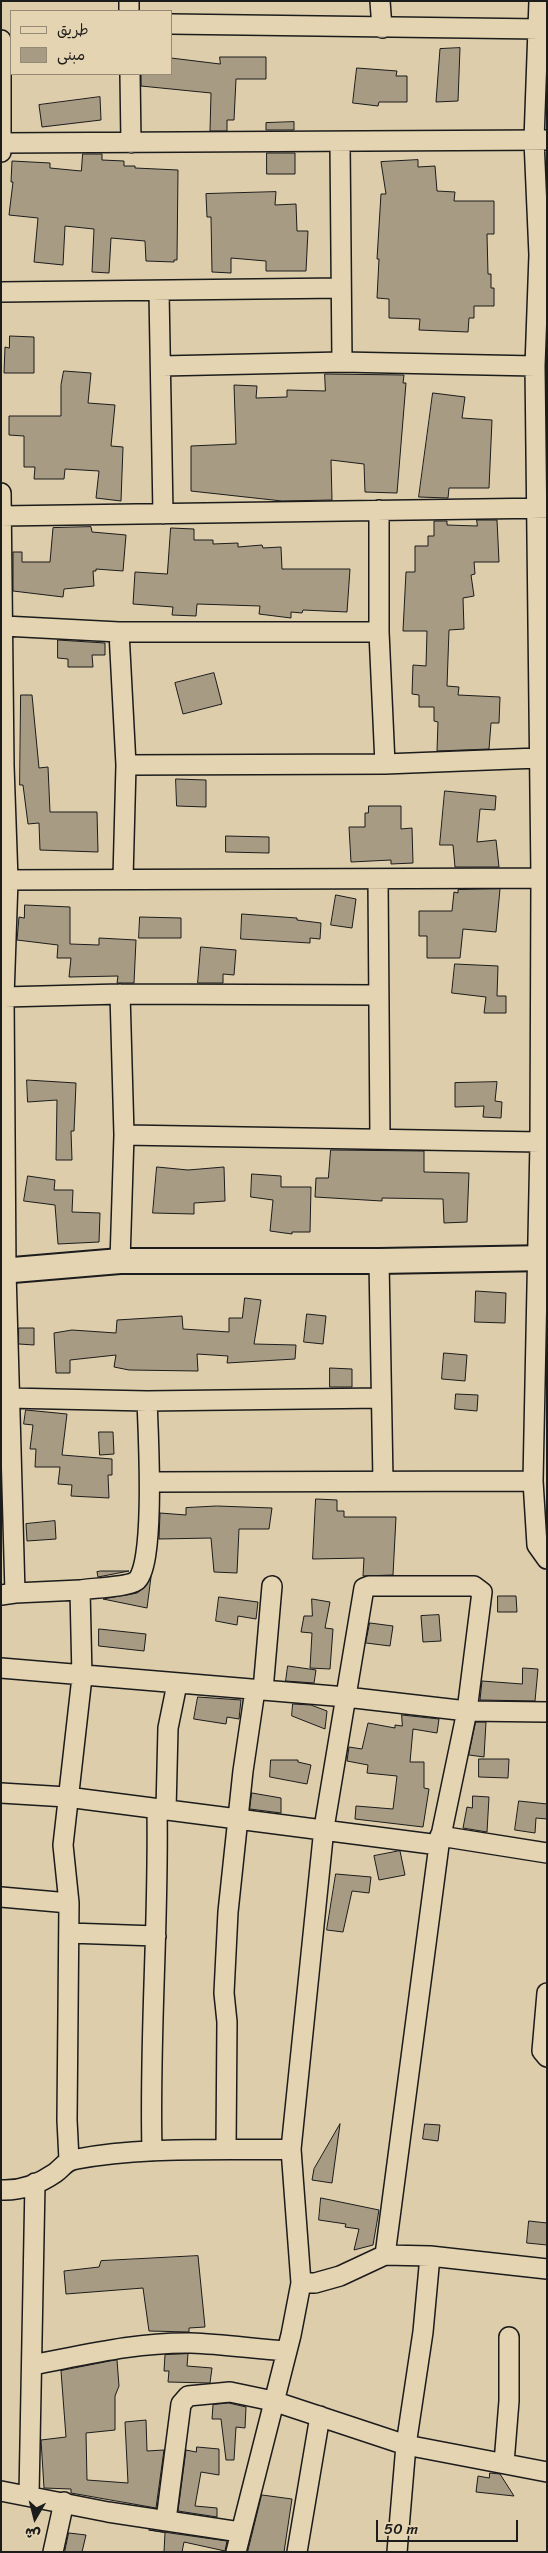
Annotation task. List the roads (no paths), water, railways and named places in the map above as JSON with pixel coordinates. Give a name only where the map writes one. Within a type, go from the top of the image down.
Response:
[{"type":"street","points":[[380,1],[382,28]]},
{"type":"street","points":[[539,1],[543,256],[535,366],[542,508],[542,622],[538,758],[544,878],[544,987],[540,1142],[541,1392],[533,1481],[537,1545],[547,1559]]},
{"type":"street","points":[[172,24],[540,29]]},
{"type":"street","points":[[1,40],[1,152]]},
{"type":"street","points":[[130,75],[131,143]]},
{"type":"street","points":[[1,143],[340,143],[540,140]]},
{"type":"street","points":[[340,143],[342,362]]},
{"type":"street","points":[[1,292],[159,292],[341,288]]},
{"type":"street","points":[[159,292],[162,366],[163,514]]},
{"type":"street","points":[[162,366],[342,362],[535,366]]},
{"type":"street","points":[[1,493],[4,626],[4,1272],[8,1398],[6,1486],[8,1594],[80,1590],[133,1584],[144,1572],[150,1482],[147,1401]]},
{"type":"street","points":[[2,516],[542,508]]},
{"type":"street","points":[[379,510],[380,632],[385,764]]},
{"type":"street","points":[[4,626],[119,632],[380,632]]},
{"type":"street","points":[[119,632],[126,765],[123,878]]},
{"type":"street","points":[[126,765],[385,764],[538,758]]},
{"type":"street","points":[[5,880],[123,878],[378,880],[544,878]]},
{"type":"street","points":[[378,880],[380,1139]]},
{"type":"street","points":[[4,997],[120,994],[378,995]]},
{"type":"street","points":[[120,994],[124,1135],[120,1261]]},
{"type":"street","points":[[124,1135],[540,1142]]},
{"type":"street","points":[[4,1272],[120,1261],[379,1261],[541,1258]]},
{"type":"street","points":[[379,1261],[383,1481]]},
{"type":"street","points":[[8,1398],[147,1401],[381,1398]]},
{"type":"street","points":[[150,1482],[533,1481]]},
{"type":"street","points":[[226,2150],[227,2022],[224,1993],[228,1912],[243,1771],[259,1690],[272,1586]]},
{"type":"street","points":[[236,2552],[301,2283],[291,2150],[324,1828],[364,1588],[369,1586],[474,1586],[482,1592],[467,1711],[439,1840],[385,2255]]},
{"type":"street","points":[[69,2160],[67,2120],[69,1902],[63,1845],[82,1676],[80,1590]]},
{"type":"street","points":[[1,1668],[346,1697],[467,1711],[547,1712]]},
{"type":"street","points":[[152,2151],[150,2085],[161,1810],[168,1728],[177,1684]]},
{"type":"street","points":[[1,1793],[67,1797],[161,1810],[547,1853]]},
{"type":"street","points":[[1,1897],[69,1902]]},
{"type":"street","points":[[69,1933],[156,1936]]},
{"type":"street","points":[[547,1993],[542,2051],[547,2057]]},
{"type":"street","points":[[1,2190],[16,2190],[35,2183],[55,2173],[69,2160],[108,2153],[291,2150]]},
{"type":"street","points":[[29,2495],[35,2183]]},
{"type":"street","points":[[301,2283],[340,2276],[385,2255],[430,2256],[547,2269]]},
{"type":"street","points":[[397,2552],[406,2445],[423,2332],[430,2256]]},
{"type":"street","points":[[504,2463],[509,2401],[509,2338]]},
{"type":"street","points":[[32,2365],[123,2347],[157,2344],[192,2343],[286,2351]]},
{"type":"street","points":[[166,2520],[181,2404],[188,2396],[230,2392],[273,2401],[406,2445],[547,2472]]},
{"type":"street","points":[[297,2552],[320,2416]]},
{"type":"street","points":[[1,2491],[240,2532]]},
{"type":"street","points":[[53,2552],[64,2502]]}]
